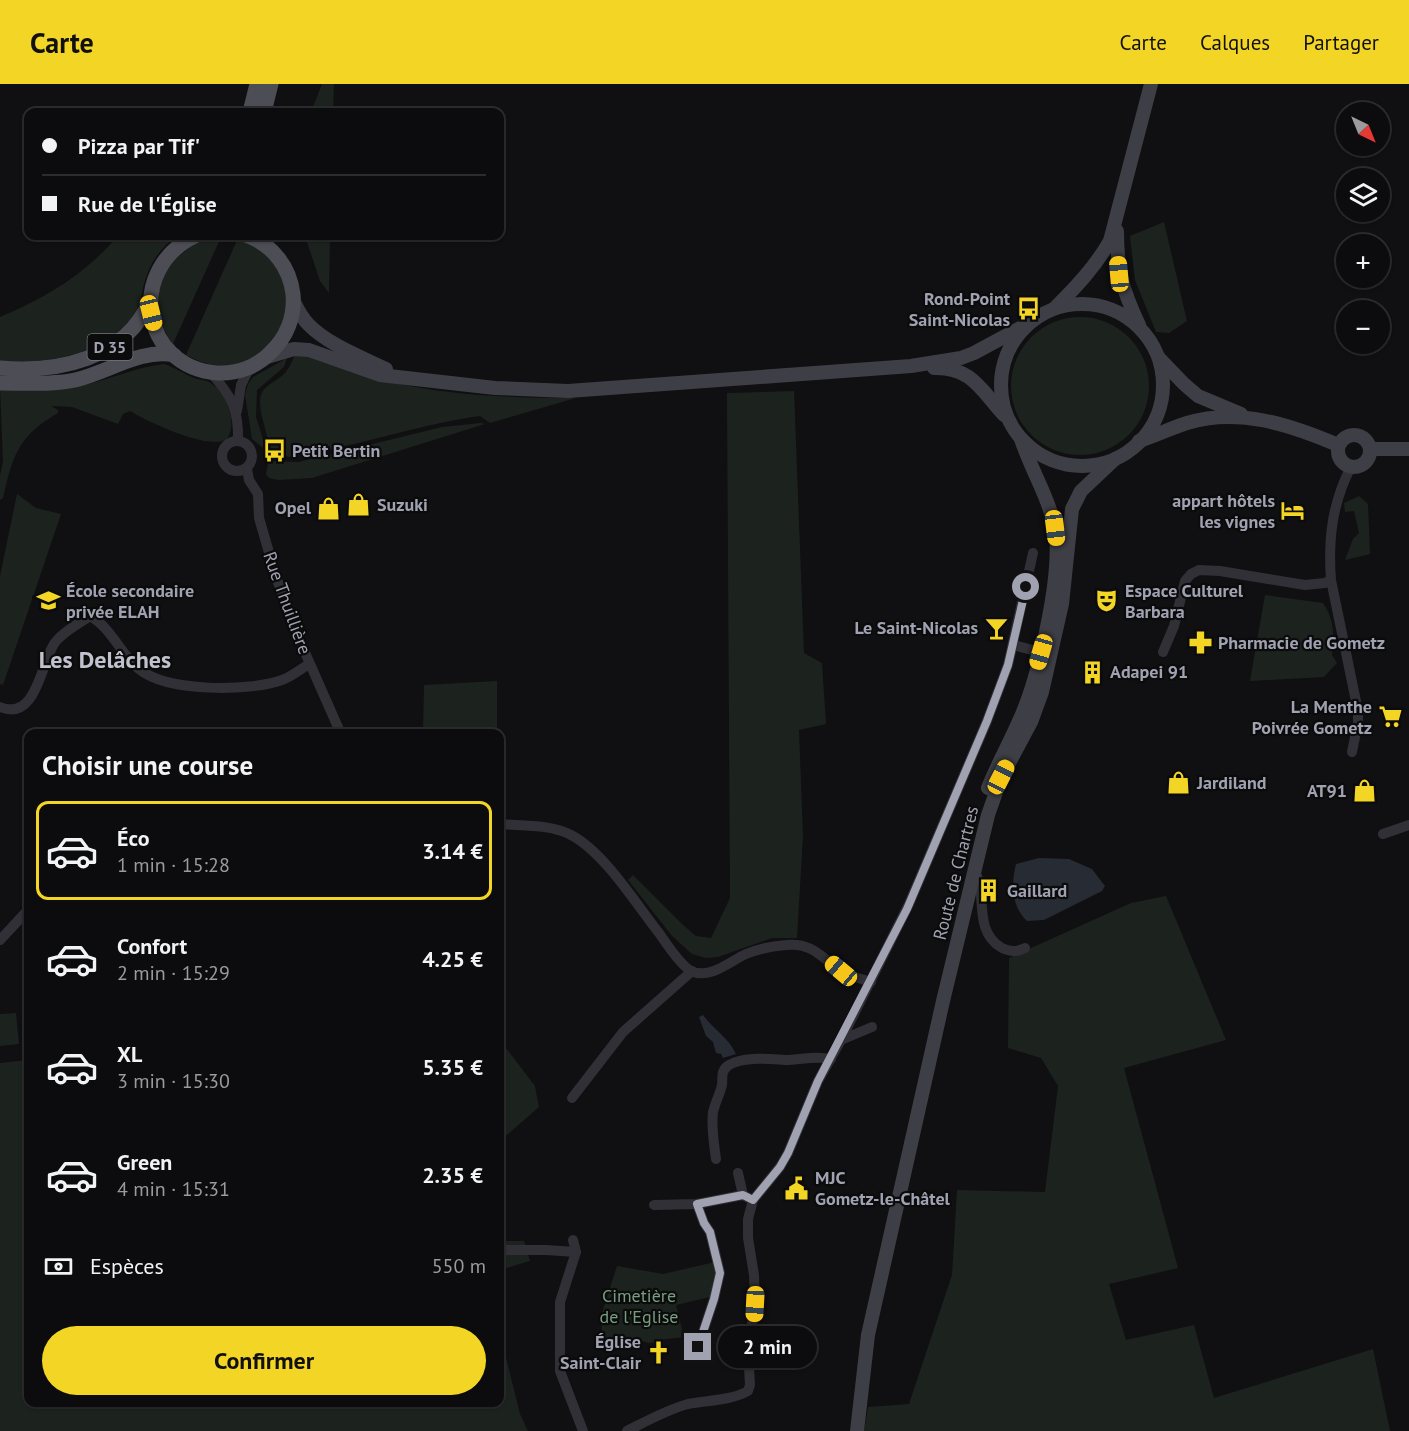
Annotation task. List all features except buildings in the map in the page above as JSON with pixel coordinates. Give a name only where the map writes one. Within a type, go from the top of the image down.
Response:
[{"type":"main road","points":[[251,108],[256,84]]},
{"type":"main road","points":[[265,108],[271,84]]},
{"type":"main road","points":[[1055,308],[1099,260],[1110,242],[1151,84]]},
{"type":"main road","points":[[911,366],[950,369],[972,377],[1008,419],[1021,439],[1039,454],[1070,465],[1093,465],[1115,459],[1139,441],[1153,423],[1161,402],[1163,379],[1154,346],[1141,329],[1122,288],[1119,274],[1117,217]]},
{"type":"main road","name":"D 35","points":[[188,240],[173,249],[164,260],[152,286],[151,313],[162,340],[174,355],[185,363],[210,372]]},
{"type":"main road","points":[[210,372],[234,373],[250,368],[267,357],[287,332],[291,322],[292,287],[283,264],[264,241]]},
{"type":"main road","points":[[293,300],[309,325],[321,335],[363,359],[404,377]]},
{"type":"main road","name":"D 35","points":[[0,368],[19,370],[52,368],[80,362],[104,351],[136,326],[150,301]]},
{"type":"main road","points":[[267,357],[294,349],[309,350],[380,375],[495,388],[568,391],[911,366],[961,358],[1026,325],[1045,312],[1078,303],[1101,306],[1123,314],[1141,329]]},
{"type":"main road","points":[[1008,419],[1001,398],[1003,364],[1012,343],[1026,325]]},
{"type":"main road","name":"D 35","points":[[0,382],[73,380],[150,355],[164,353],[174,355]]},
{"type":"main road","points":[[1158,356],[1198,396],[1248,417],[1278,423],[1338,445]]},
{"type":"main road","points":[[1139,441],[1186,423],[1212,418],[1248,417]]},
{"type":"main road","points":[[1356,434],[1366,440],[1370,449],[1370,454],[1364,463],[1351,467],[1345,465],[1338,456],[1338,445],[1345,436],[1356,434]]},
{"type":"main road","name":"Route de Chartres","points":[[1021,439],[1029,463],[1048,502],[1056,542],[1056,566],[1045,653]]},
{"type":"main road","points":[[1370,449],[1409,449]]},
{"type":"main road","name":"Route de Chartres","points":[[857,1431],[868,1335],[972,870],[986,792],[996,765],[1019,722],[1062,604],[1072,509],[1081,491],[1115,459]]},
{"type":"street","points":[[238,441],[237,411],[241,385],[250,368]]},
{"type":"street","points":[[210,372],[229,395],[237,411]]},
{"type":"street","points":[[238,441],[248,445],[253,454],[252,462],[247,469],[232,471],[225,465],[222,456],[225,447],[238,441]]},
{"type":"street","points":[[1351,467],[1333,511],[1330,553],[1331,580],[1358,711],[1352,752]]},
{"type":"street","name":"Rue Thuillière","points":[[247,469],[249,480],[258,494],[259,518],[277,580],[309,664],[339,729]]},
{"type":"street","points":[[654,1205],[697,1204],[748,1197],[780,1167],[801,1124],[818,1081],[907,909],[987,721],[1008,665],[1033,553]]},
{"type":"street","points":[[1163,652],[1174,626],[1185,581],[1199,570],[1220,571],[1305,585],[1325,583],[1331,580]]},
{"type":"street","points":[[0,707],[11,709],[26,703],[33,696],[54,645],[66,633],[90,616],[101,622],[124,655],[140,670],[158,680],[198,687],[239,689],[282,680],[309,664]]},
{"type":"street","points":[[1013,645],[1045,653]]},
{"type":"street","points":[[504,824],[542,827],[559,831],[572,835],[583,843],[609,869],[670,948],[692,971],[705,973],[716,970],[746,954],[797,944],[815,949],[841,971],[871,982]]},
{"type":"street","points":[[1383,834],[1409,825]]},
{"type":"street","points":[[972,870],[978,876],[982,915],[987,931],[1000,946],[1009,951],[1025,948]]},
{"type":"street","points":[[0,940],[24,914]]},
{"type":"street","points":[[572,1098],[622,1032],[692,971]]},
{"type":"street","points":[[841,1040],[872,1027]]},
{"type":"street","points":[[716,1159],[713,1115],[722,1086],[721,1075],[731,1064],[753,1060],[797,1060],[818,1056],[831,1059]]},
{"type":"street","points":[[627,1431],[670,1410],[748,1391],[750,1385],[748,1356],[755,1304],[754,1275],[748,1238],[748,1197],[738,1173]]},
{"type":"street","points":[[697,1204],[710,1232],[720,1273],[698,1347]]},
{"type":"street","points":[[573,1240],[576,1251],[560,1302],[560,1371],[583,1431]]},
{"type":"street","points":[[504,1250],[576,1251]]},
{"type":"green space","points":[[322,84],[334,84],[333,108],[313,108]]},
{"type":"green space","points":[[1164,222],[1187,321],[1169,333],[1156,332],[1135,280],[1130,236]]},
{"type":"green space","points":[[114,240],[172,240],[160,251],[152,263],[143,286],[141,300],[133,316],[115,334],[102,343],[60,358],[0,362],[0,317],[64,284]]},
{"type":"green space","points":[[220,240],[173,344],[161,320],[158,308],[160,284],[173,263],[200,241]]},
{"type":"green space","points":[[237,240],[242,240],[267,254],[282,277],[286,302],[281,327],[266,348],[245,362],[217,365],[186,355]]},
{"type":"green space","points":[[306,240],[330,240],[329,293],[320,281]]},
{"type":"green space","points":[[1080,317],[1106,322],[1129,337],[1144,360],[1149,386],[1144,412],[1129,435],[1106,450],[1080,455],[1054,450],[1031,435],[1016,412],[1011,386],[1016,360],[1031,337],[1054,322]]},
{"type":"green space","points":[[295,354],[307,355],[380,379],[414,387],[506,397],[576,398],[490,423],[480,416],[456,420],[288,457],[284,455],[283,450],[269,448],[260,402],[262,392],[285,373]]},
{"type":"green space","points":[[287,358],[284,367],[257,390],[256,417],[263,439],[262,447],[252,439],[245,395],[248,384],[253,377]]},
{"type":"green space","points":[[164,364],[208,382],[217,389],[226,402],[231,417],[227,439],[218,442],[207,441],[178,434],[130,411],[123,414],[118,424],[72,407],[51,406],[58,410],[58,413],[34,430],[19,448],[10,470],[3,498],[0,500],[0,476],[3,461],[0,387],[77,386]]},
{"type":"green space","points":[[794,391],[804,653],[822,663],[826,724],[799,730],[803,836],[797,938],[772,938],[718,957],[706,958],[692,954],[672,936],[628,880],[633,875],[696,936],[711,938],[730,898],[727,393]]},
{"type":"green space","points":[[485,424],[312,478],[278,480],[269,478],[266,474],[270,461],[299,462],[442,427]]},
{"type":"green space","points":[[17,494],[36,508],[61,514],[3,685],[0,684],[0,576]]},
{"type":"green space","points":[[1359,496],[1368,504],[1370,554],[1345,560],[1353,539],[1359,533],[1354,511],[1345,512],[1344,503]]},
{"type":"green space","points":[[1265,595],[1323,603],[1331,622],[1332,655],[1337,663],[1324,677],[1250,681]]},
{"type":"green space","points":[[497,681],[497,729],[423,729],[424,685]]},
{"type":"green space","points":[[1166,896],[1226,1040],[1124,1068],[1178,1268],[1109,1284],[1126,1340],[1194,1325],[1214,1398],[1373,1349],[1390,1431],[864,1431],[868,1407],[909,1404],[952,1275],[957,1190],[1045,1192],[1058,1086],[1041,1058],[1008,1048],[1009,958],[1131,903]]},
{"type":"green space","points":[[16,1013],[19,1044],[0,1046],[0,1014]]},
{"type":"green space","points":[[504,1045],[535,1086],[539,1107],[504,1138]]},
{"type":"green space","points":[[24,1060],[24,1407],[504,1407],[504,1349],[520,1414],[528,1431],[0,1431],[0,1063]]},
{"type":"green space","points":[[504,1241],[524,1241],[530,1261],[504,1269]]},
{"type":"green space","name":"Cimetière de l'Eglise","points":[[715,1262],[716,1280],[710,1297],[676,1305],[684,1337],[658,1340],[656,1344],[642,1341],[642,1343],[623,1343],[623,1346],[609,1345],[602,1332],[601,1316],[617,1266],[663,1274]]},
{"type":"shaded area","points":[[1039,858],[1069,859],[1092,869],[1105,886],[1102,891],[1044,920],[1027,921],[1015,902],[1014,872],[1016,864]]},
{"type":"shaded area","points":[[703,1015],[736,1054],[723,1058],[721,1054],[716,1053],[713,1042],[706,1036],[699,1017]]},
{"type":"place","name":"Rond-Point Saint-Nicolas","points":[[1028,309]]},
{"type":"place","name":"Petit Bertin","points":[[274,451]]},
{"type":"place","name":"Suzuki","points":[[359,505]]},
{"type":"place","name":"Opel","points":[[329,508]]},
{"type":"place","name":"appart hôtels les vignes","points":[[1293,511]]},
{"type":"place","name":"École secondaire privée ELAH","points":[[48,601]]},
{"type":"place","name":"Espace Culturel Barbara","points":[[1107,601]]},
{"type":"place","name":"Le Saint-Nicolas","points":[[996,628]]},
{"type":"place","name":"Pharmacie de Gometz","points":[[1200,643]]},
{"type":"place","name":"Adapei 91","points":[[1092,672]]},
{"type":"place","name":"La Menthe Poivrée Gometz","points":[[1390,717]]},
{"type":"place","name":"Jardiland","points":[[1179,783]]},
{"type":"place","name":"AT91","points":[[1365,791]]},
{"type":"place","name":"Gaillard","points":[[989,891]]},
{"type":"place","name":"MJC Gometz-le-Châtel","points":[[797,1188]]},
{"type":"place","name":"Église Saint-Clair","points":[[659,1352]]},
{"type":"district","name":"Les Delâches","points":[[105,660]]},
{"type":"route","points":[[698,1347],[720,1273],[710,1232],[697,1204],[743,1195],[753,1200],[780,1167],[788,1153],[818,1081],[907,909],[987,721],[1008,665],[1026,587]]}]
